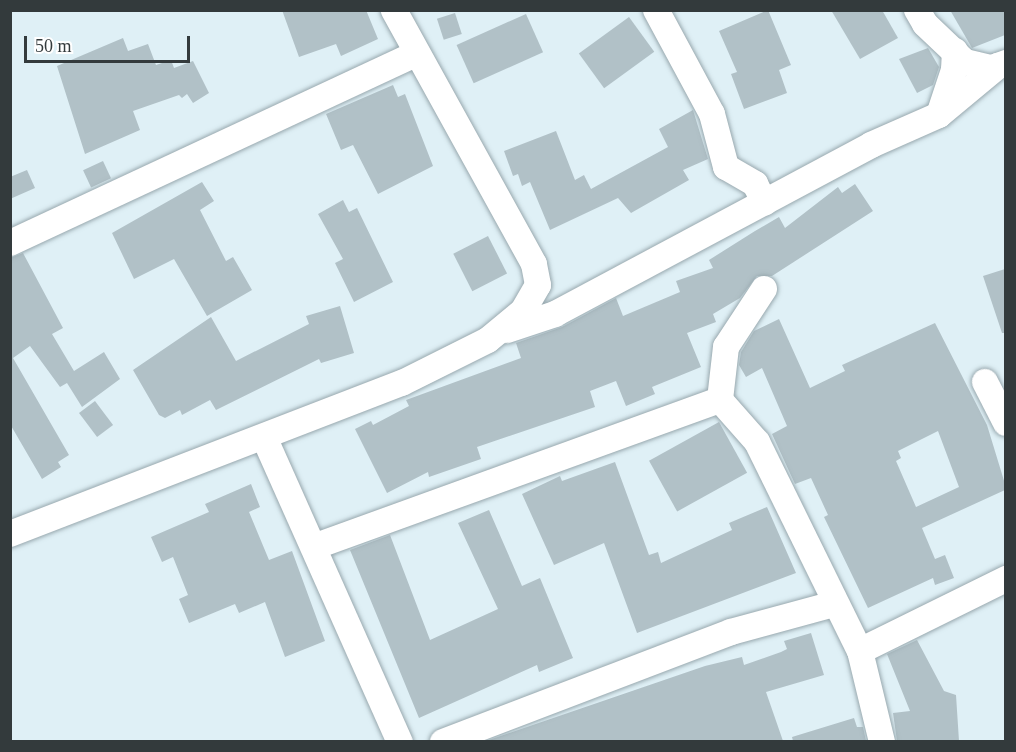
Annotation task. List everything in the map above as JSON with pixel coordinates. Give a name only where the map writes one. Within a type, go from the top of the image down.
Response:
[{"type":"street","points":[[394,10],[416,54],[534,264],[538,285],[523,311],[495,334]]},
{"type":"street","points":[[656,10],[712,114],[726,167],[755,184],[765,203]]},
{"type":"street","points":[[917,10],[925,24],[977,67],[1002,65]]},
{"type":"street","points":[[939,115],[954,70],[955,51]]},
{"type":"street","points":[[10,243],[416,54]]},
{"type":"street","points":[[10,534],[402,383],[495,334],[555,314],[871,145],[939,115],[1002,65]]},
{"type":"street","points":[[764,289],[726,347],[720,400],[757,442],[834,604],[860,651],[882,741]]},
{"type":"street","points":[[985,382],[1005,423]]},
{"type":"street","points":[[316,546],[720,400]]},
{"type":"street","points":[[264,436],[316,546],[400,741]]},
{"type":"street","points":[[860,651],[1005,579]]},
{"type":"street","points":[[443,741],[732,632],[834,604]]},
{"type":"building","points":[[282,10],[366,10],[378,39],[341,56],[336,44],[299,57]]},
{"type":"building","points":[[768,10],[791,65],[779,70],[787,93],[744,109],[731,74],[737,72],[719,31]]},
{"type":"building","points":[[831,10],[882,10],[898,38],[860,59]]},
{"type":"building","points":[[950,10],[1005,10],[1005,35],[972,48]]},
{"type":"building","points":[[455,13],[462,34],[444,40],[437,19]]},
{"type":"building","points":[[526,14],[543,52],[474,83],[457,45]]},
{"type":"building","points":[[629,17],[654,52],[604,88],[579,53]]},
{"type":"building","points":[[123,38],[128,51],[148,44],[156,65],[171,60],[174,68],[193,61],[209,93],[193,103],[187,94],[182,98],[179,95],[133,111],[140,130],[85,154],[57,66]]},
{"type":"building","points":[[928,48],[939,67],[933,85],[917,93],[899,59]]},
{"type":"building","points":[[393,85],[398,97],[405,94],[433,166],[378,194],[353,145],[341,150],[326,114]]},
{"type":"building","points":[[693,110],[708,159],[683,170],[689,180],[631,213],[618,198],[550,230],[530,182],[522,186],[518,174],[513,176],[504,151],[556,131],[575,180],[584,175],[591,189],[668,147],[659,129]]},
{"type":"building","points":[[103,161],[111,178],[91,188],[83,170]]},
{"type":"building","points":[[27,170],[35,188],[10,199],[10,177]]},
{"type":"building","points":[[202,182],[214,201],[200,210],[226,261],[233,257],[252,290],[207,316],[174,259],[134,279],[112,233]]},
{"type":"building","points":[[855,184],[873,211],[772,276],[757,276],[740,298],[713,314],[716,322],[687,333],[701,367],[652,387],[655,394],[626,406],[616,381],[590,391],[595,407],[477,447],[481,459],[429,477],[428,472],[387,493],[355,429],[371,421],[373,425],[409,406],[406,400],[521,358],[516,343],[562,327],[616,298],[623,316],[680,292],[676,281],[713,268],[709,260],[755,231],[779,217],[785,228],[838,187],[842,193]]},
{"type":"building","points":[[343,200],[349,212],[357,208],[393,282],[354,302],[335,263],[343,259],[318,214]]},
{"type":"building","points":[[488,236],[507,273],[472,291],[453,254]]},
{"type":"building","points":[[23,253],[63,328],[52,334],[74,371],[104,352],[120,379],[82,407],[67,383],[60,387],[30,346],[13,358],[69,455],[58,462],[61,467],[42,479],[10,424],[10,258]]},
{"type":"building","points":[[1005,269],[1005,333],[1002,333],[983,276]]},
{"type":"building","points":[[340,306],[354,353],[321,363],[319,359],[216,410],[210,400],[182,415],[180,410],[165,418],[159,415],[133,370],[211,317],[236,361],[309,324],[306,316]]},
{"type":"building","points":[[779,319],[810,388],[845,371],[842,365],[935,323],[987,425],[1005,484],[1005,490],[922,528],[935,559],[945,555],[954,578],[935,585],[933,578],[868,608],[824,517],[828,515],[811,478],[795,484],[772,434],[787,426],[762,368],[746,377],[739,365],[741,352],[754,331]],"holes":[[[938,431],[959,487],[916,507],[896,461],[901,458],[898,451]]]},
{"type":"building","points":[[95,401],[113,425],[97,437],[79,413]]},
{"type":"building","points":[[719,422],[747,473],[677,512],[649,461]]},
{"type":"building","points":[[615,462],[649,555],[658,552],[661,563],[732,530],[729,523],[767,507],[796,573],[637,633],[604,543],[554,565],[522,494],[560,476],[562,481]]},
{"type":"building","points":[[251,484],[260,507],[249,512],[269,560],[292,551],[325,641],[285,657],[265,602],[239,613],[235,604],[189,623],[179,599],[188,595],[173,557],[162,562],[151,537],[209,512],[205,504]]},
{"type":"building","points":[[489,510],[522,586],[540,578],[573,658],[539,672],[537,665],[419,718],[350,550],[390,535],[430,640],[498,609],[458,523]]},
{"type":"building","points":[[811,633],[824,675],[766,692],[783,741],[486,741],[705,666],[742,657],[744,665],[787,649],[784,641]]},
{"type":"building","points":[[917,640],[944,691],[956,695],[959,741],[897,741],[893,713],[910,711],[887,654]]},
{"type":"building","points":[[854,718],[857,727],[863,727],[866,741],[793,741],[792,737]]}]
